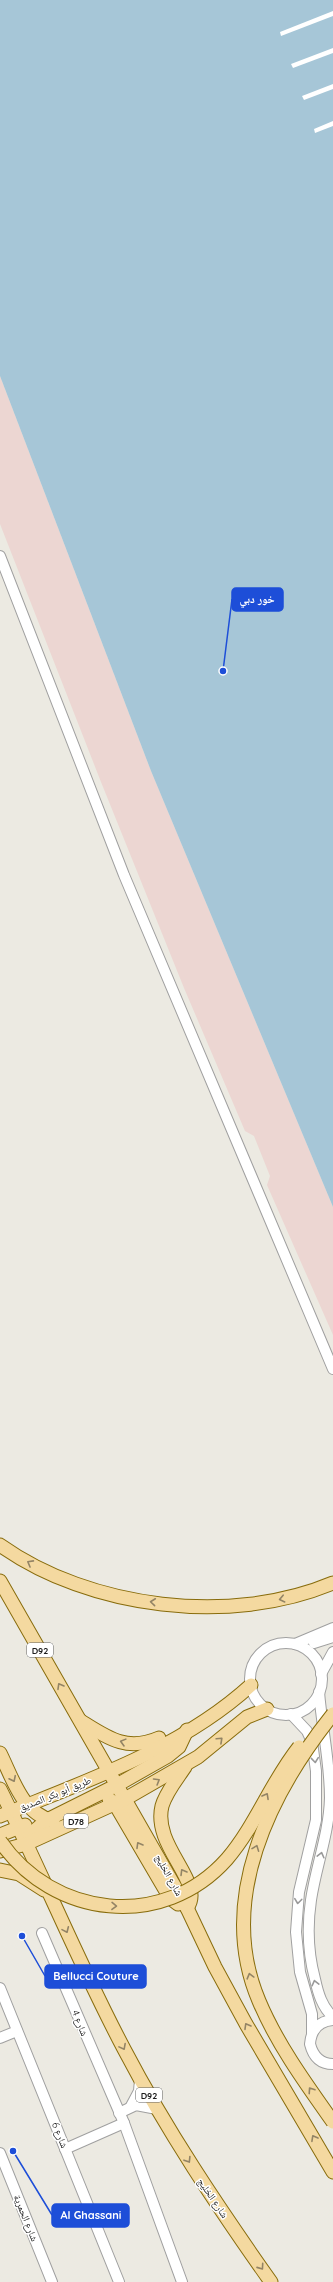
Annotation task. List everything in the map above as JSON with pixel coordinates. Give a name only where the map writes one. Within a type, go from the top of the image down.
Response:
[{"type":"main road","points":[[0,1545],[32,1565],[70,1582],[116,1596],[152,1602],[232,1606],[268,1602],[320,1589],[333,1583]]},
{"type":"main road","name":"شارع الخليج","points":[[0,1581],[110,1772],[117,1785],[120,1802],[187,1908],[230,1996],[333,2172]]},
{"type":"main road","name":"طريق أبو بكر الصديق","points":[[5,1814],[110,1772],[187,1730],[228,1705],[251,1685]]},
{"type":"main road","points":[[62,1791],[94,1794],[120,1802],[210,1748],[238,1723],[267,1709]]},
{"type":"main road","points":[[0,1841],[25,1871],[46,1886],[69,1897],[94,1904],[119,1906],[146,1903],[172,1896],[206,1877],[226,1860],[241,1840],[284,1767],[302,1743],[333,1714]]},
{"type":"main road","points":[[333,1714],[295,1768],[266,1823],[249,1872],[243,1920],[245,1953],[258,2000],[272,2029],[333,2122]]},
{"type":"main road","points":[[0,1835],[44,1819],[94,1794],[117,1785],[174,1752],[182,1742],[187,1730],[174,1731],[142,1744],[134,1745],[119,1742],[79,1720]]},
{"type":"main road","points":[[0,1753],[26,1806],[44,1819],[58,1822],[75,1821]]},
{"type":"main road","points":[[187,1908],[192,1898],[191,1888],[165,1842],[161,1815],[165,1797],[188,1762]]},
{"type":"main road","points":[[94,1794],[110,1772]]},
{"type":"main road","name":"شارع الخليج","points":[[0,1789],[5,1814],[18,1828],[104,2010],[140,2079],[210,2194],[271,2282]]},
{"type":"main road","name":"D78","points":[[0,1851],[26,1844],[120,1802]]},
{"type":"main road","points":[[26,1844],[32,1832],[44,1819]]},
{"type":"main road","points":[[0,1870],[19,1874],[50,1895]]},
{"type":"street","points":[[0,556],[124,875],[333,1369]]},
{"type":"street","points":[[298,1645],[333,1628]]},
{"type":"street","points":[[319,1692],[308,1707],[291,1714],[278,1714],[267,1709],[258,1701],[251,1685],[252,1667],[262,1652],[274,1645],[298,1645],[333,1637]]},
{"type":"street","points":[[298,1645],[313,1655],[322,1674]]},
{"type":"street","points":[[332,1655],[322,1674],[319,1692],[331,1795],[325,1839],[311,1900],[308,1944],[320,1997],[333,2017]]},
{"type":"street","points":[[291,1714],[307,1732],[312,1742],[316,1771],[316,1820],[299,1892],[296,1932],[300,1972],[312,2014],[312,2033],[310,2044],[313,2054],[331,2065]]},
{"type":"street","points":[[325,1738],[333,1754]]},
{"type":"street","name":"شارع 4","points":[[42,1933],[124,2123],[182,2282]]},
{"type":"street","name":"شارع 6","points":[[0,1988],[119,2282]]},
{"type":"street","points":[[312,2033],[319,2025],[333,2020]]},
{"type":"street","points":[[0,2038],[17,2031]]},
{"type":"street","points":[[119,2113],[131,2106],[137,2098],[140,2079]]},
{"type":"street","points":[[131,2106],[145,2106],[157,2109]]},
{"type":"street","points":[[65,2149],[124,2123]]},
{"type":"street","name":"شارع الحمرية","points":[[0,2153],[52,2282]]},
{"type":"shaded area","points":[[0,376],[151,771],[333,1207],[333,1335],[267,1185],[270,1176],[254,1136],[245,1131],[184,988],[101,782],[0,524]]},
{"type":"water","points":[[0,0],[333,0],[333,1207],[151,771],[0,376]]},
{"type":"pier","points":[[333,11],[333,16],[281,36],[280,32]]},
{"type":"pier","points":[[333,48],[333,53],[293,68],[291,64]]},
{"type":"pier","points":[[333,84],[333,89],[304,100],[302,96]]},
{"type":"pier","points":[[333,121],[333,126],[315,133],[314,129]]},
{"type":"place","name":"خور دبي","points":[[223,671]]},
{"type":"place","name":"Bellucci Couture","points":[[22,1936]]},
{"type":"place","name":"Al Ghassani","points":[[13,2151]]}]
